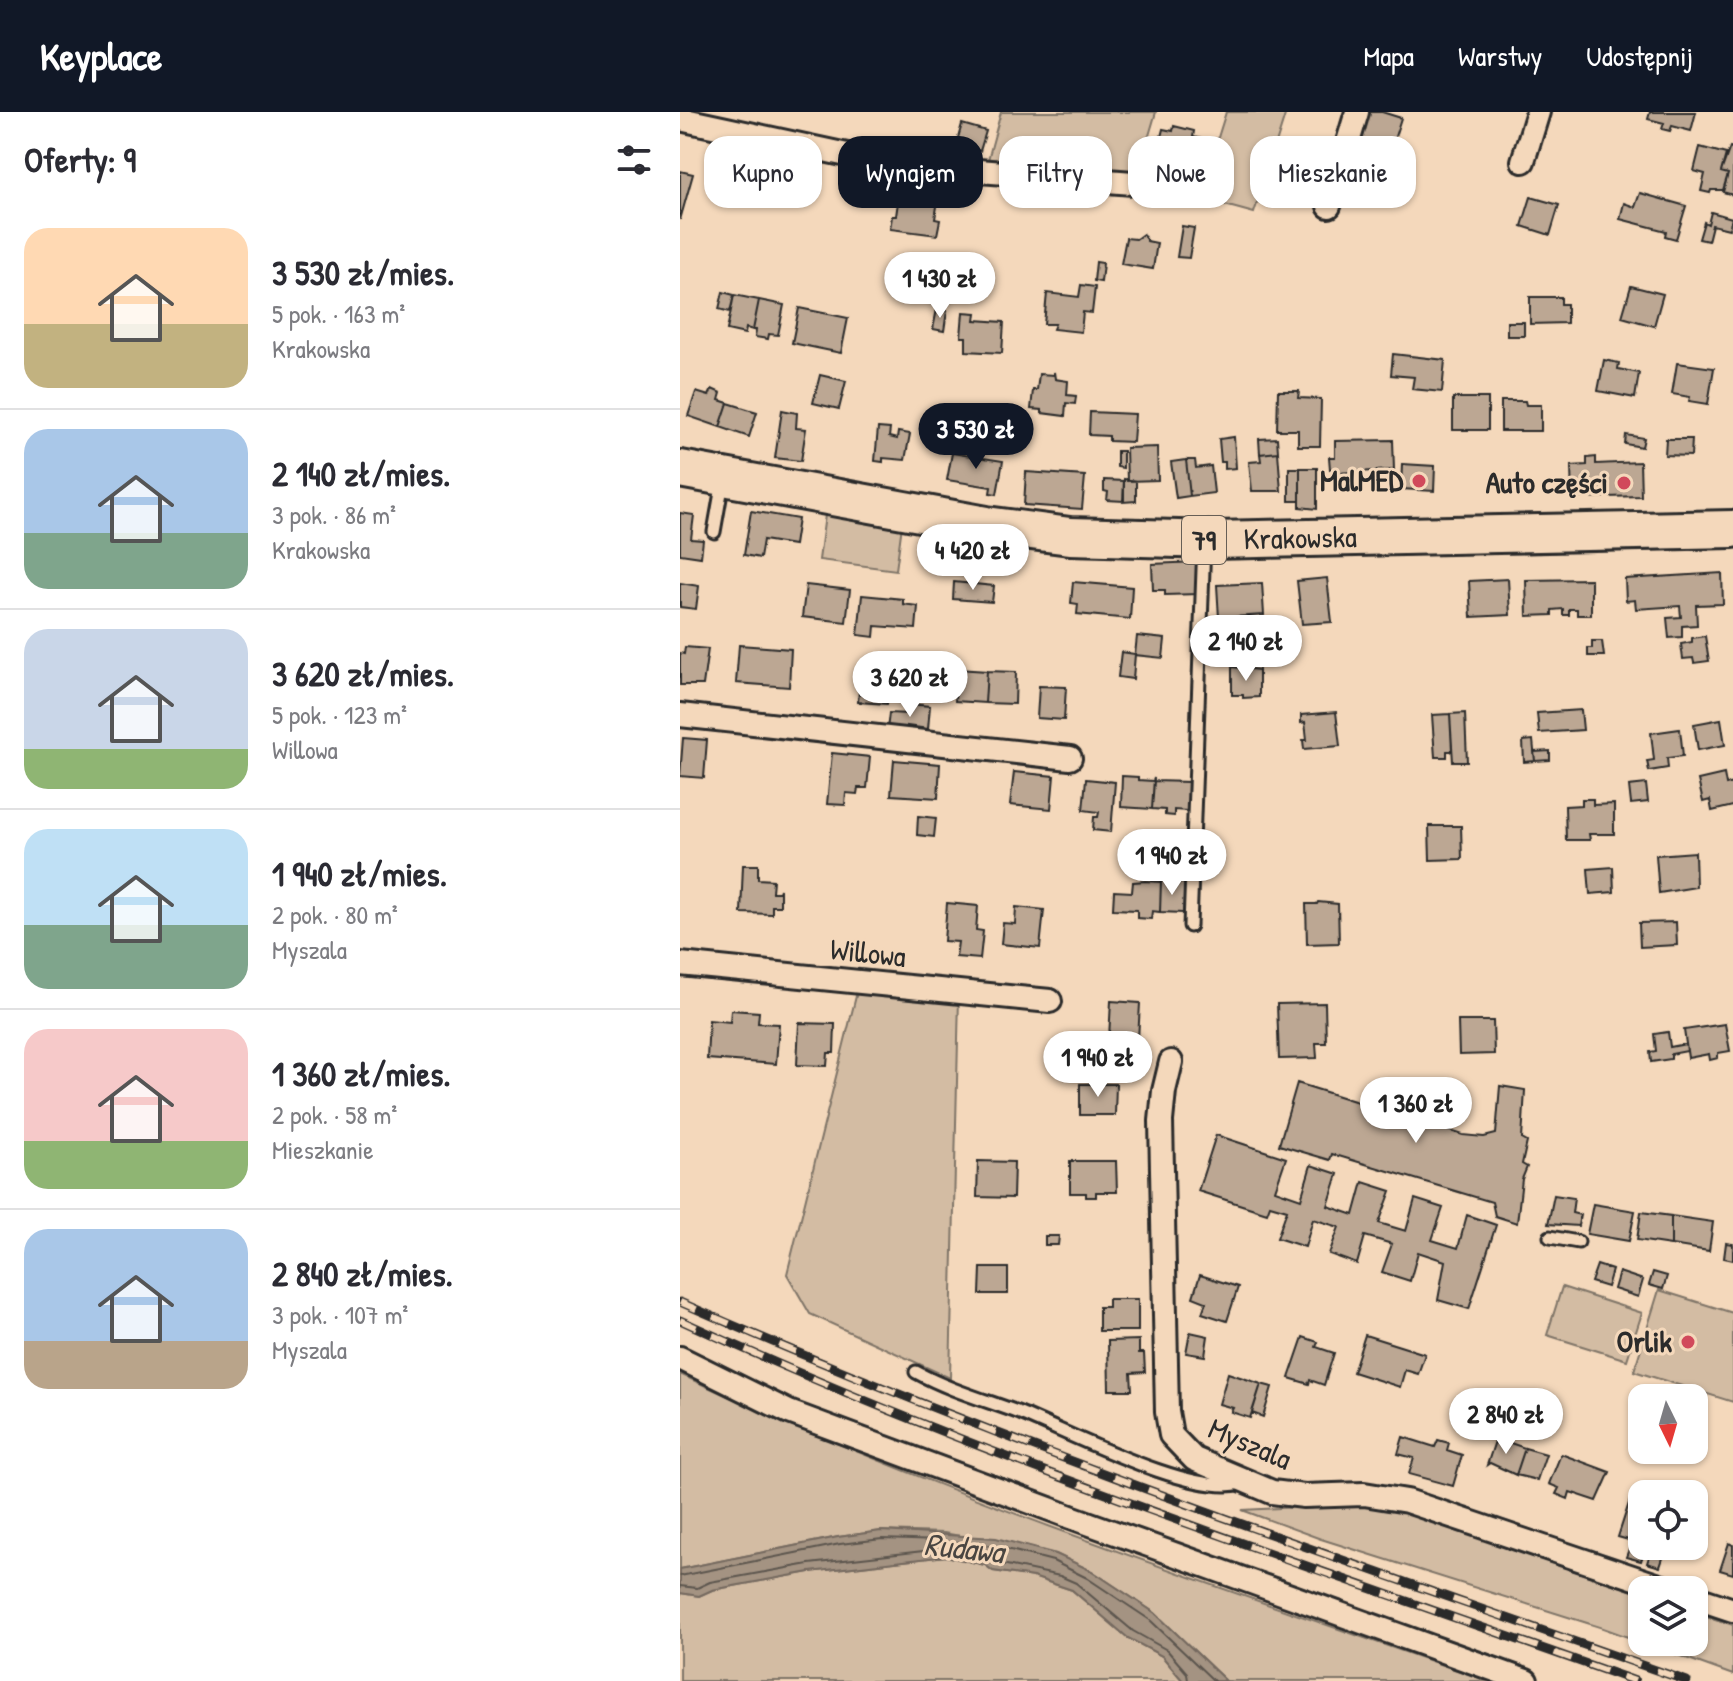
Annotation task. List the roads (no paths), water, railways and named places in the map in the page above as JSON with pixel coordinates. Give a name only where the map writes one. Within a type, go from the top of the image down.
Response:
[{"type":"main road","name":"Krakowska","points":[[680,469],[1043,533],[1131,539],[1733,529]]},
{"type":"street","points":[[1350,136],[1357,112]]},
{"type":"street","points":[[1523,161],[1538,112]]},
{"type":"street","points":[[680,119],[889,164],[1128,183]]},
{"type":"street","points":[[680,715],[1070,758]]},
{"type":"street","name":"Willowa","points":[[680,964],[1050,1001]]},
{"type":"street","name":"Myszala","points":[[1171,1062],[1164,1091],[1161,1151],[1167,1412],[1171,1435],[1194,1459],[1272,1492],[1304,1496],[1364,1494],[1407,1501],[1629,1576]]},
{"type":"street","points":[[680,1358],[789,1412],[1526,1681]]},
{"type":"street","points":[[1708,1602],[1733,1610]]},
{"type":"lane","points":[[714,532],[724,476]]},
{"type":"lane","points":[[1190,926],[1204,540]]},
{"type":"lane","points":[[1550,1237],[1578,1242]]},
{"type":"lane","points":[[916,1372],[938,1384],[1169,1474],[1203,1484],[1233,1486],[1248,1482]]},
{"type":"water","name":"Rudawa","points":[[881,1531],[996,1538],[1056,1554],[1092,1571],[1155,1613],[1226,1681],[1183,1681],[1162,1656],[1128,1638],[1072,1590],[946,1556],[810,1572],[712,1590],[699,1596],[680,1593],[680,1569]]},
{"type":"railway","points":[[680,1302],[928,1406],[1053,1454],[1687,1681]]},
{"type":"railway","points":[[680,1320],[796,1372],[1033,1467],[1635,1681]]},
{"type":"place","name":"MalMED","points":[[1419,481]]},
{"type":"place","name":"Auto części","points":[[1624,483]]},
{"type":"place","name":"Orlik","points":[[1688,1342]]}]
